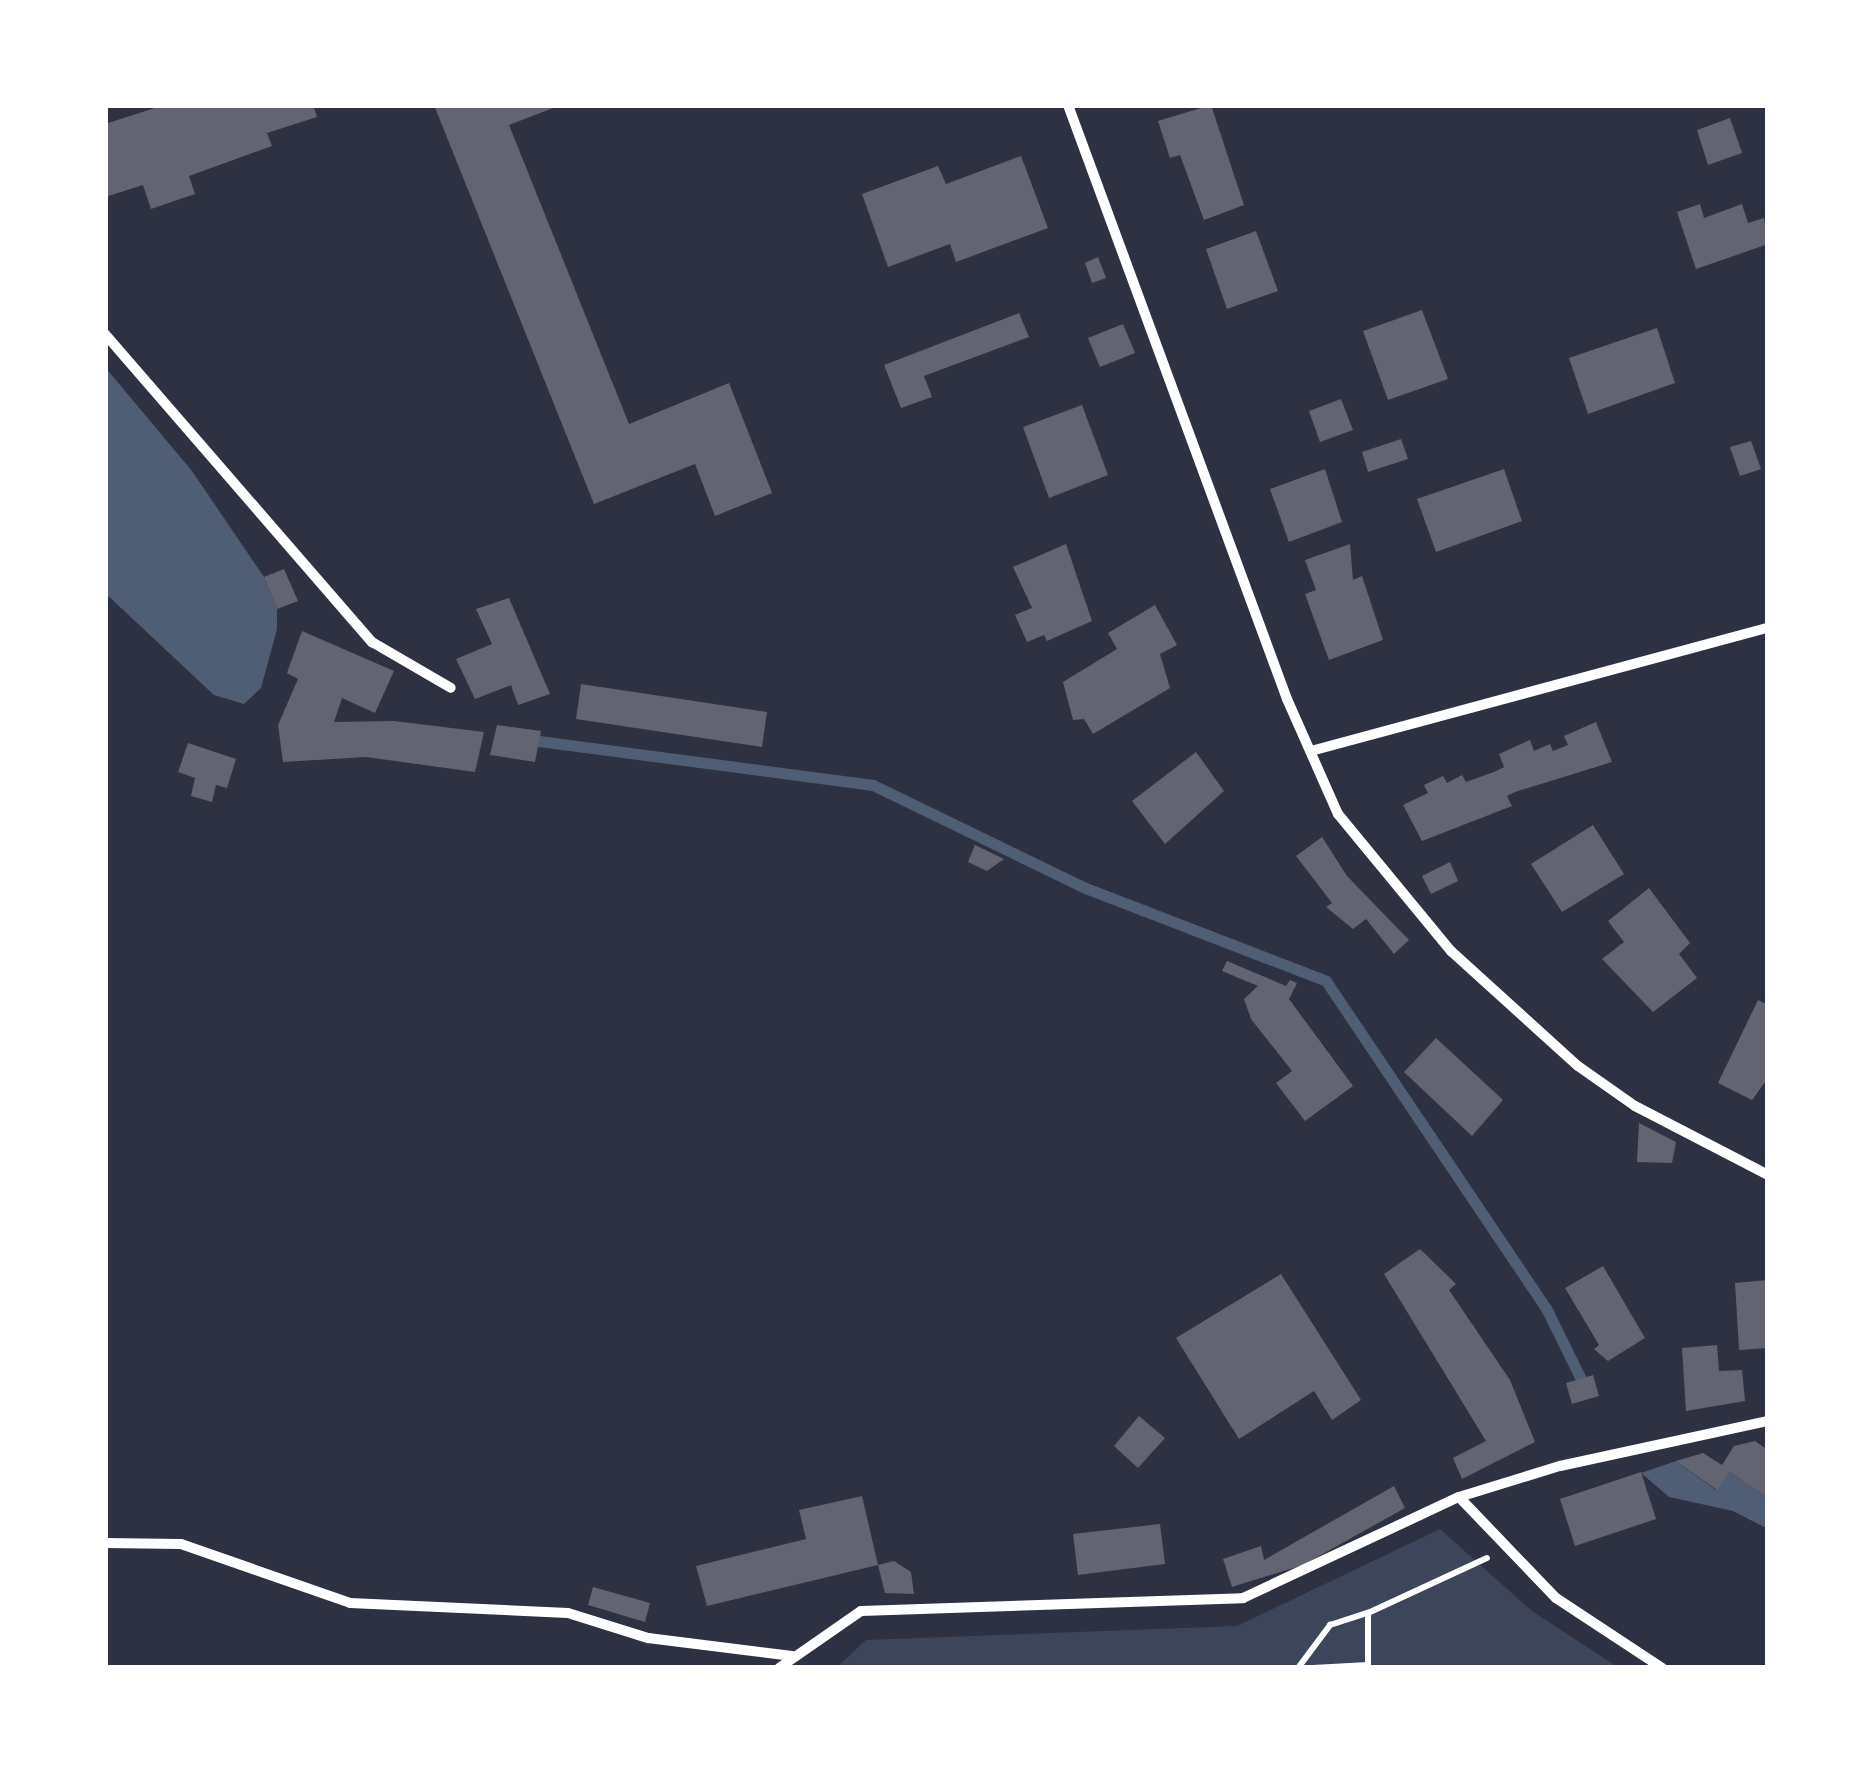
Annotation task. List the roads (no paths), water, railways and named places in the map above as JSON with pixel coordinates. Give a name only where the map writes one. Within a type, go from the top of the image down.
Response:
[{"type":"street","points":[[1068,105],[1338,814],[1450,951],[1578,1066],[1694,1139],[1768,1175]]},
{"type":"street","points":[[105,334],[372,642],[451,688]]},
{"type":"street","points":[[1312,751],[1768,628]]},
{"type":"street","points":[[778,1668],[860,1610],[1243,1598],[1458,1498],[1560,1466],[1768,1421]]},
{"type":"street","points":[[1458,1498],[1556,1598],[1662,1668]]},
{"type":"street","points":[[105,1543],[181,1544],[350,1603],[568,1613],[648,1638],[792,1656]]},
{"type":"waterway","points":[[539,741],[873,785],[1083,887],[1326,981],[1546,1308],[1581,1379]]}]
